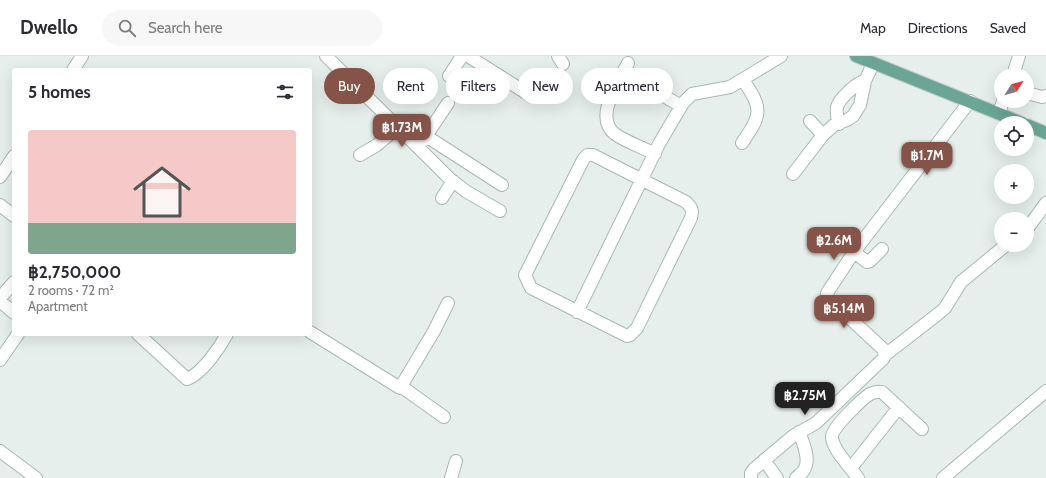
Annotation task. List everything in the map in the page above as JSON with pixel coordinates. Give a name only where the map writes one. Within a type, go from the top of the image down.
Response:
[{"type":"main road","points":[[865,59],[1005,116]]},
{"type":"main road","points":[[1034,128],[1046,133]]},
{"type":"street","points":[[74,68],[82,56]]},
{"type":"street","points":[[326,56],[453,181],[467,192],[500,211]]},
{"type":"street","points":[[454,68],[462,56]]},
{"type":"street","points":[[468,56],[518,88]]},
{"type":"street","points":[[577,312],[655,154],[681,106],[692,94],[723,89],[743,80],[781,56]]},
{"type":"street","points":[[1015,68],[1019,56]]},
{"type":"street","points":[[793,174],[823,135],[834,125],[847,120],[860,105],[864,81],[865,59]]},
{"type":"street","points":[[628,63],[608,104],[606,114],[607,122],[615,134],[655,154]]},
{"type":"street","points":[[742,143],[757,119],[758,110],[756,98],[743,80]]},
{"type":"street","points":[[838,124],[836,109],[838,104],[857,83],[864,81]]},
{"type":"street","points":[[1034,95],[1042,97],[1046,96]]},
{"type":"street","points":[[673,101],[681,106]]},
{"type":"street","points":[[885,355],[883,349],[827,295],[827,292],[854,252],[970,101]]},
{"type":"street","points":[[418,147],[447,104]]},
{"type":"street","points":[[998,113],[1000,108]]},
{"type":"street","points":[[810,121],[823,135]]},
{"type":"street","points":[[360,155],[378,145],[398,127]]},
{"type":"street","points":[[426,136],[502,186]]},
{"type":"street","points":[[593,155],[686,202],[693,211],[634,332],[627,336],[577,312],[531,288],[525,275],[585,157],[593,155]]},
{"type":"street","points":[[0,177],[12,159]]},
{"type":"street","points":[[442,198],[453,181]]},
{"type":"street","points":[[1034,219],[1046,203]]},
{"type":"street","points":[[0,205],[12,214]]},
{"type":"street","points":[[854,252],[867,262],[870,262],[882,249]]},
{"type":"street","points":[[751,478],[751,473],[764,460],[799,432],[816,424],[883,359],[885,355],[945,308],[961,282],[997,252]]},
{"type":"street","points":[[0,298],[12,284]]},
{"type":"street","points":[[0,301],[12,311]]},
{"type":"street","points":[[402,387],[448,303]]},
{"type":"street","points":[[312,333],[398,387],[402,387],[444,417]]},
{"type":"street","points":[[0,360],[17,336]]},
{"type":"street","points":[[140,336],[187,379],[193,376],[212,357],[227,336]]},
{"type":"street","points":[[900,407],[855,473],[835,446],[832,436],[835,428],[869,394],[877,391],[882,392],[900,407],[922,429]]},
{"type":"street","points":[[943,478],[1046,391]]},
{"type":"street","points":[[796,478],[805,468],[806,463],[805,450],[799,432]]},
{"type":"street","points":[[0,451],[36,478]]},
{"type":"street","points":[[764,460],[777,478]]},
{"type":"street","points":[[450,478],[456,461]]}]
